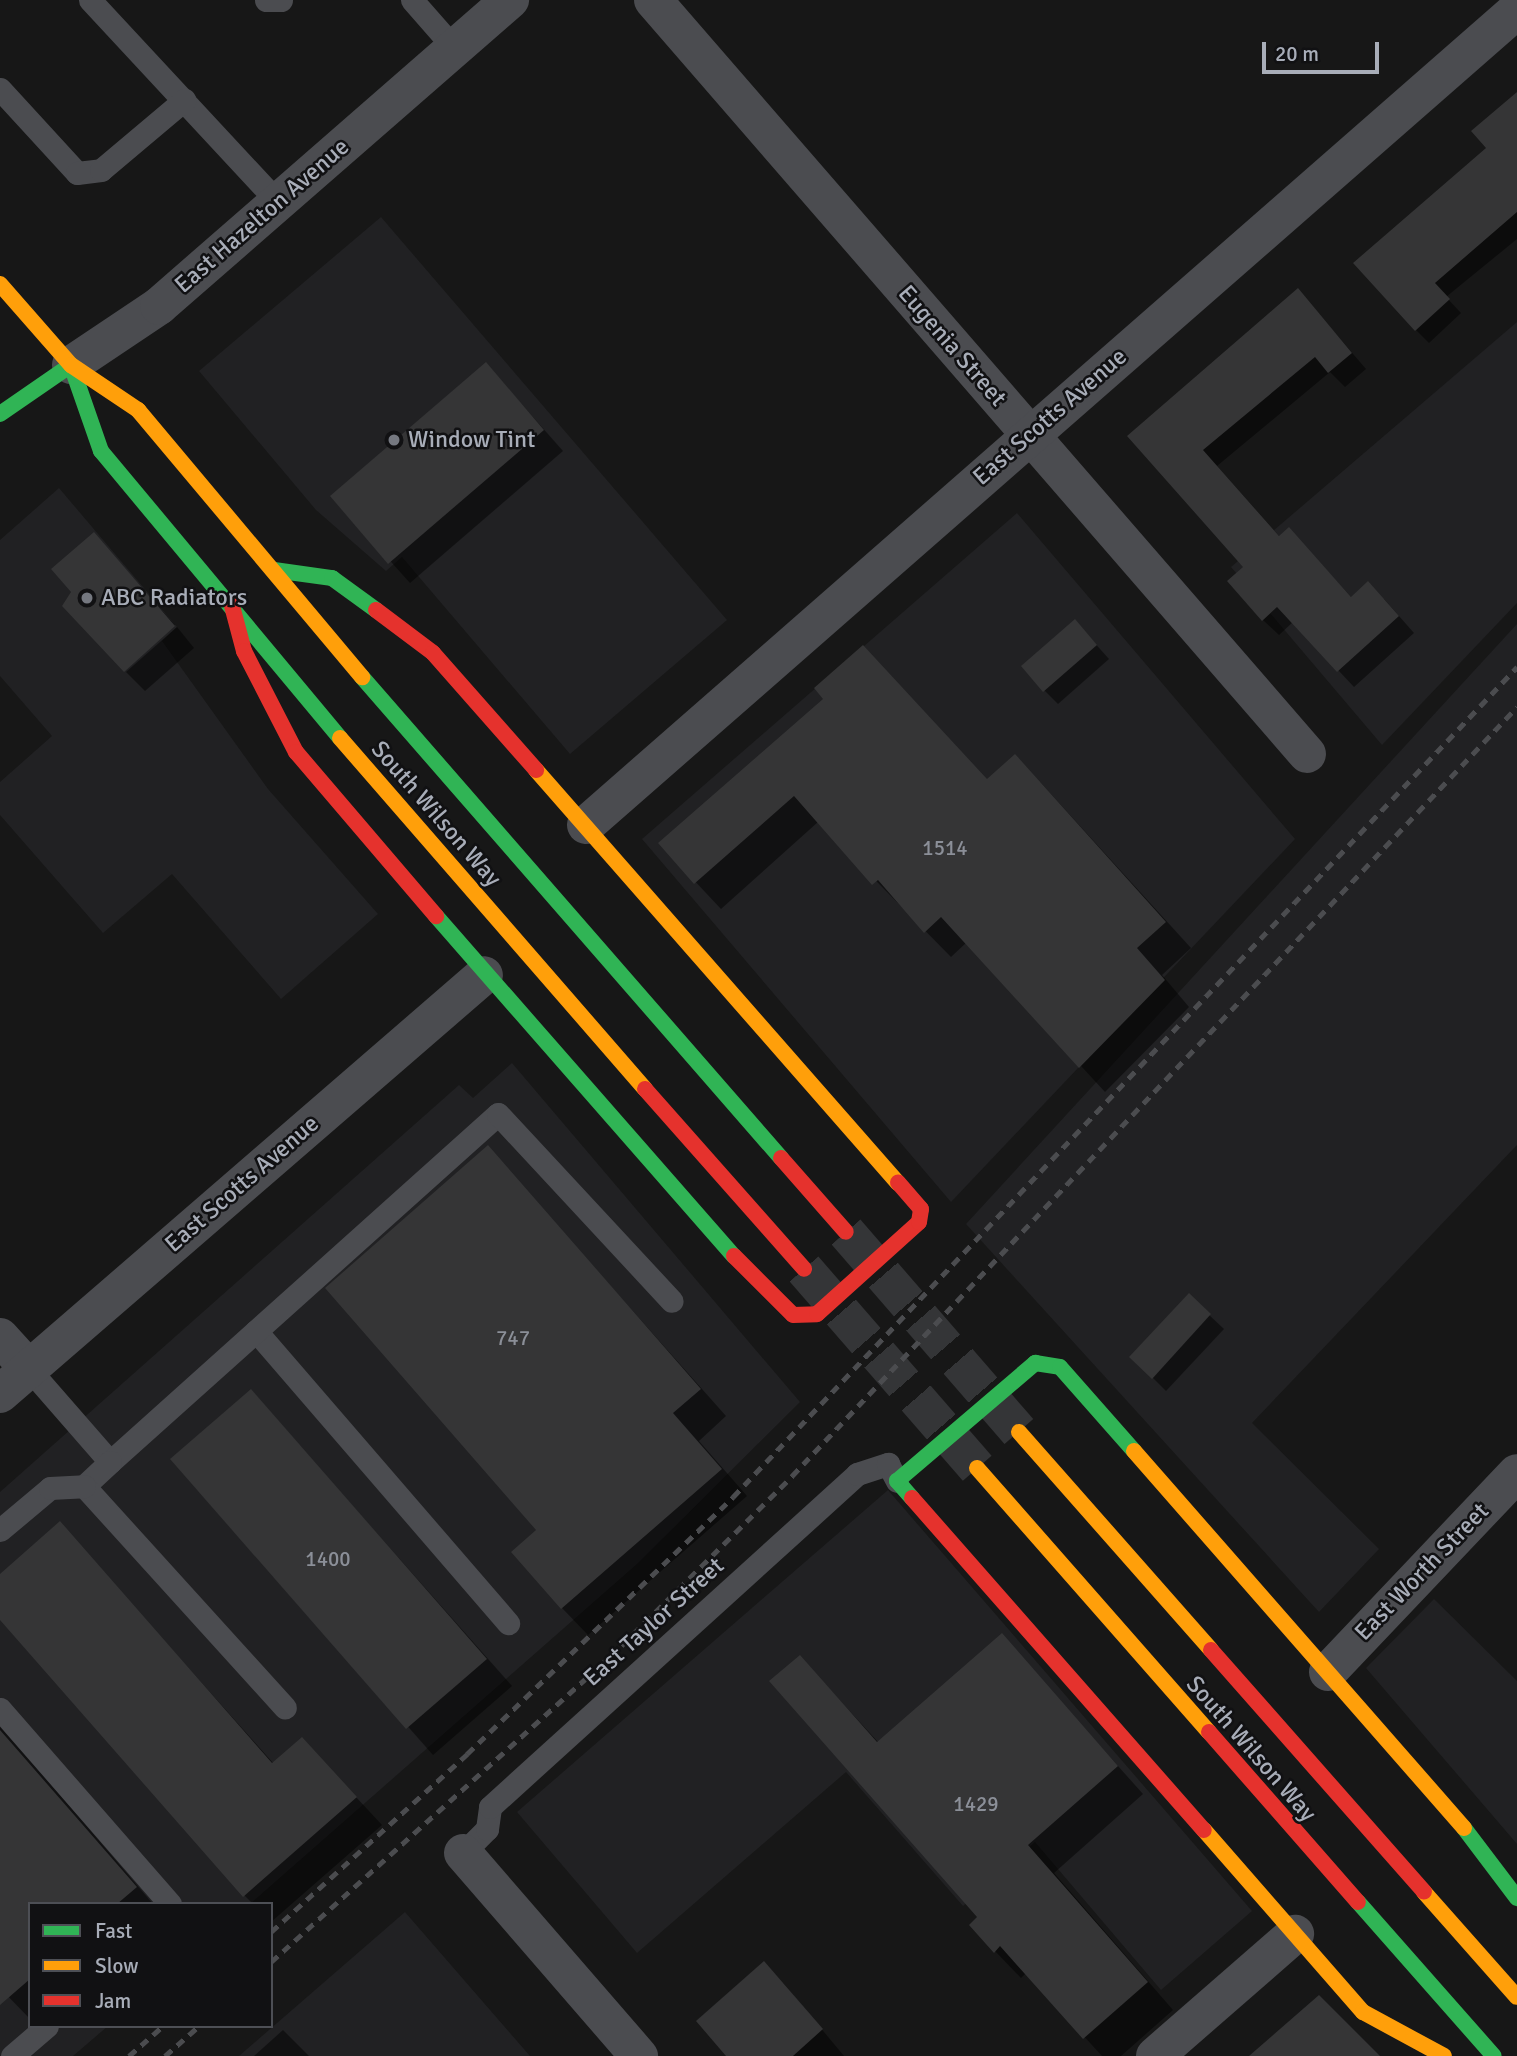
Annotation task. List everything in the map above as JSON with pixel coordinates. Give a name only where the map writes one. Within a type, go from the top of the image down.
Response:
[{"type":"main road","name":"South Wilson Way","points":[[0,284],[71,365],[138,410],[458,792],[846,1232]]},
{"type":"main road","name":"South Wilson Way","points":[[71,365],[101,451],[416,829],[804,1269]]},
{"type":"main road","name":"East Hazelton Avenue","points":[[0,414],[71,365]]},
{"type":"main road","points":[[232,606],[244,651],[296,752],[484,975],[764,1291],[793,1315],[817,1314],[919,1223],[921,1209],[433,653],[332,578],[274,570]]},
{"type":"main road","points":[[1444,2056],[1377,2024],[897,1481],[1035,1363],[1060,1367],[1497,1866],[1517,1898]]},
{"type":"main road","name":"South Wilson Way","points":[[1020,1432],[1517,1997]]},
{"type":"main road","name":"South Wilson Way","points":[[977,1468],[1494,2056]]},
{"type":"street","name":"East Hazelton Avenue","points":[[71,365],[159,306],[510,0]]},
{"type":"street","name":"Eugenia Street","points":[[653,0],[1307,754]]},
{"type":"street","name":"East Scotts Avenue","points":[[586,825],[1517,10]]},
{"type":"street","name":"East Scotts Avenue","points":[[0,1394],[484,975]]},
{"type":"street","points":[[0,1336],[29,1369]]},
{"type":"street","name":"East Worth Street","points":[[1328,1672],[1517,1473]]},
{"type":"street","points":[[463,1853],[639,2056]]},
{"type":"street","points":[[1155,2056],[1295,1934]]},
{"type":"lane","points":[[90,0],[278,202]]},
{"type":"lane","points":[[266,0],[281,0]]},
{"type":"lane","points":[[412,0],[455,49]]},
{"type":"lane","points":[[0,89],[77,173],[101,170],[184,100]]},
{"type":"lane","points":[[0,1530],[50,1488],[84,1486],[498,1114],[672,1301]]},
{"type":"lane","points":[[256,1331],[508,1623]]},
{"type":"lane","points":[[29,1369],[110,1462]]},
{"type":"lane","name":"East Taylor Street","points":[[463,1853],[487,1829],[490,1807],[857,1474],[888,1464],[897,1481]]},
{"type":"lane","points":[[84,1486],[285,1708]]},
{"type":"lane","points":[[0,1709],[168,1902]]},
{"type":"lane","points":[[12,2056],[45,2028]]},
{"type":"shaded area","points":[[381,217],[727,620],[570,754],[402,557],[386,571],[316,510],[199,371]]},
{"type":"shaded area","points":[[1517,322],[1517,603],[1382,745],[1231,567]]},
{"type":"shaded area","points":[[59,488],[177,627],[162,641],[268,789],[378,914],[281,999],[172,874],[103,933],[0,815],[0,782],[52,736],[0,676],[0,540]]},
{"type":"shaded area","points":[[1017,513],[1295,839],[951,1202],[642,839]]},
{"type":"shaded area","points":[[1517,624],[1517,1145],[1252,1423],[1379,1549],[1319,1612],[966,1224]]},
{"type":"shaded area","points":[[512,1063],[800,1402],[637,1564],[252,1902],[28,1902],[28,2028],[106,2028],[73,2056],[0,2056],[0,1492],[459,1085],[473,1098]]},
{"type":"shaded area","points":[[888,1490],[1252,1911],[1161,1990],[1035,1842],[963,1906],[846,1772],[637,1953],[517,1812]]},
{"type":"shaded area","points":[[1434,1599],[1517,1681],[1517,1844],[1366,1668]]},
{"type":"shaded area","points":[[405,1912],[530,2056],[239,2056]]},
{"type":"building","points":[[1517,92],[1517,212],[1435,283],[1450,299],[1415,331],[1353,263],[1486,148],[1471,131]]},
{"type":"building","points":[[1298,288],[1352,353],[1328,373],[1315,357],[1203,450],[1279,536],[1289,527],[1351,597],[1368,581],[1399,616],[1337,672],[1277,607],[1262,621],[1227,581],[1243,567],[1127,436]]},
{"type":"building","points":[[486,362],[544,430],[388,564],[330,496]]},
{"type":"building","points":[[94,532],[175,626],[124,672],[62,606],[71,592],[51,569]]},
{"type":"building","points":[[1075,619],[1097,645],[1043,692],[1021,666]]},
{"type":"building","points":[[863,645],[987,779],[1015,754],[1166,922],[1137,948],[1165,980],[1079,1068],[941,917],[924,933],[878,880],[872,885],[794,796],[694,884],[658,843],[823,699],[814,688]]},
{"type":"building","points":[[488,1145],[701,1389],[673,1413],[722,1469],[561,1609],[511,1552],[536,1530],[325,1288]]},
{"type":"building","points":[[1189,1293],[1211,1314],[1152,1379],[1129,1357]]},
{"type":"building","points":[[251,1389],[487,1659],[406,1729],[170,1459]]},
{"type":"building","points":[[60,1521],[272,1763],[302,1737],[357,1797],[243,1897],[0,1620],[0,1574]]},
{"type":"building","points":[[1002,1633],[1118,1766],[1028,1845],[1148,1982],[1083,2039],[1000,1946],[994,1953],[969,1925],[977,1917],[769,1681],[800,1655],[877,1742]]},
{"type":"building","points":[[0,1730],[137,1887],[119,1902],[28,1902],[28,1981],[0,2005]]},
{"type":"building","points":[[764,1961],[823,2029],[793,2056],[726,2056],[696,2021]]},
{"type":"building","points":[[1319,1995],[1380,2056],[1249,2056]]},
{"type":"tunnel","points":[[846,1232],[1019,1432]]},
{"type":"tunnel","points":[[804,1269],[977,1468]]},
{"type":"railway","points":[[273,1930],[467,1754],[733,1497],[1517,667]]},
{"type":"railway","points":[[273,1960],[610,1657],[792,1476],[1517,707]]},
{"type":"railway","points":[[129,2056],[161,2028]]},
{"type":"railway","points":[[165,2056],[197,2028]]},
{"type":"traffic: fast","points":[[71,365],[101,451],[340,738]]},
{"type":"traffic: fast","points":[[0,414],[71,365]]},
{"type":"traffic: fast","points":[[274,570],[332,578],[376,610]]},
{"type":"traffic: fast","points":[[362,677],[781,1158]]},
{"type":"traffic: fast","points":[[436,916],[734,1256]]},
{"type":"traffic: fast","points":[[912,1498],[897,1481],[1035,1363],[1060,1367],[1134,1451]]},
{"type":"traffic: fast","points":[[1464,1828],[1517,1898]]},
{"type":"traffic: fast","points":[[1358,1902],[1494,2056]]},
{"type":"traffic: slow","points":[[0,284],[71,365],[138,410],[362,677]]},
{"type":"traffic: slow","points":[[340,738],[645,1089]]},
{"type":"traffic: slow","points":[[536,770],[898,1183]]},
{"type":"traffic: slow","points":[[1019,1432],[1211,1650]]},
{"type":"traffic: slow","points":[[1134,1451],[1464,1828]]},
{"type":"traffic: slow","points":[[977,1468],[1209,1732]]},
{"type":"traffic: slow","points":[[1204,1830],[1363,2012],[1444,2056]]},
{"type":"traffic: slow","points":[[1424,1892],[1517,1997]]},
{"type":"traffic: jam","points":[[232,606],[244,651],[296,752],[436,916]]},
{"type":"traffic: jam","points":[[376,610],[433,653],[536,770]]},
{"type":"traffic: jam","points":[[645,1089],[804,1269]]},
{"type":"traffic: jam","points":[[781,1158],[846,1232]]},
{"type":"traffic: jam","points":[[734,1256],[793,1315],[817,1314],[919,1222],[921,1209],[898,1183]]},
{"type":"traffic: jam","points":[[912,1498],[1204,1830]]},
{"type":"traffic: jam","points":[[1211,1650],[1424,1892]]},
{"type":"traffic: jam","points":[[1209,1732],[1358,1902]]},
{"type":"place","name":"Window Tint","points":[[394,440]]},
{"type":"place","name":"ABC Radiators","points":[[87,598]]}]
